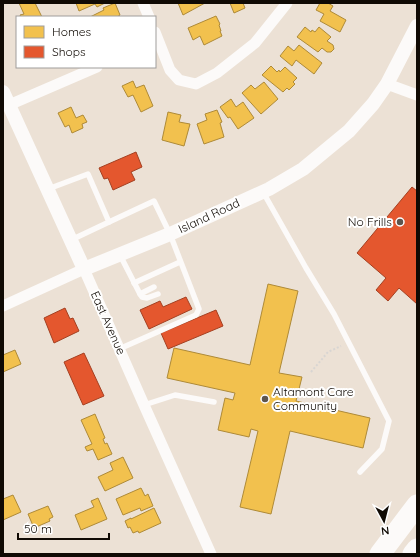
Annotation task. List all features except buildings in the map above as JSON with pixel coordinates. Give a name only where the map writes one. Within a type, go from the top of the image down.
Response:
[{"type":"highway","points":[[380,554],[417,505]]},
{"type":"highway","points":[[413,554],[417,550]]},
{"type":"street","points":[[143,3],[149,16]]},
{"type":"street","points":[[156,38],[170,70],[179,80],[196,84],[217,73],[255,43],[287,3]]},
{"type":"street","name":"Island Road","points":[[3,306],[84,269],[170,234],[263,191],[303,169],[349,130],[373,104],[387,84],[417,26]]},
{"type":"street","points":[[9,105],[95,68]]},
{"type":"street","points":[[387,84],[417,95]]},
{"type":"street","name":"East Avenue","points":[[3,92],[71,240],[211,554]]},
{"type":"lane","points":[[48,189],[88,174],[109,222]]},
{"type":"lane","points":[[263,191],[306,268],[334,314],[389,421],[382,449],[360,472]]},
{"type":"lane","points":[[71,240],[154,201],[170,234],[180,262],[184,282],[199,309],[196,315],[119,349]]},
{"type":"lane","points":[[120,255],[142,297],[147,298],[158,294]]},
{"type":"lane","points":[[134,283],[180,262]]},
{"type":"lane","points":[[140,294],[154,287]]},
{"type":"lane","points":[[144,405],[175,395],[214,402]]},
{"type":"path","points":[[311,372],[328,352],[349,342]]},
{"type":"place","name":"No Frills","points":[[400,222]]},
{"type":"place","name":"Altamont Care Community","points":[[265,399]]}]
